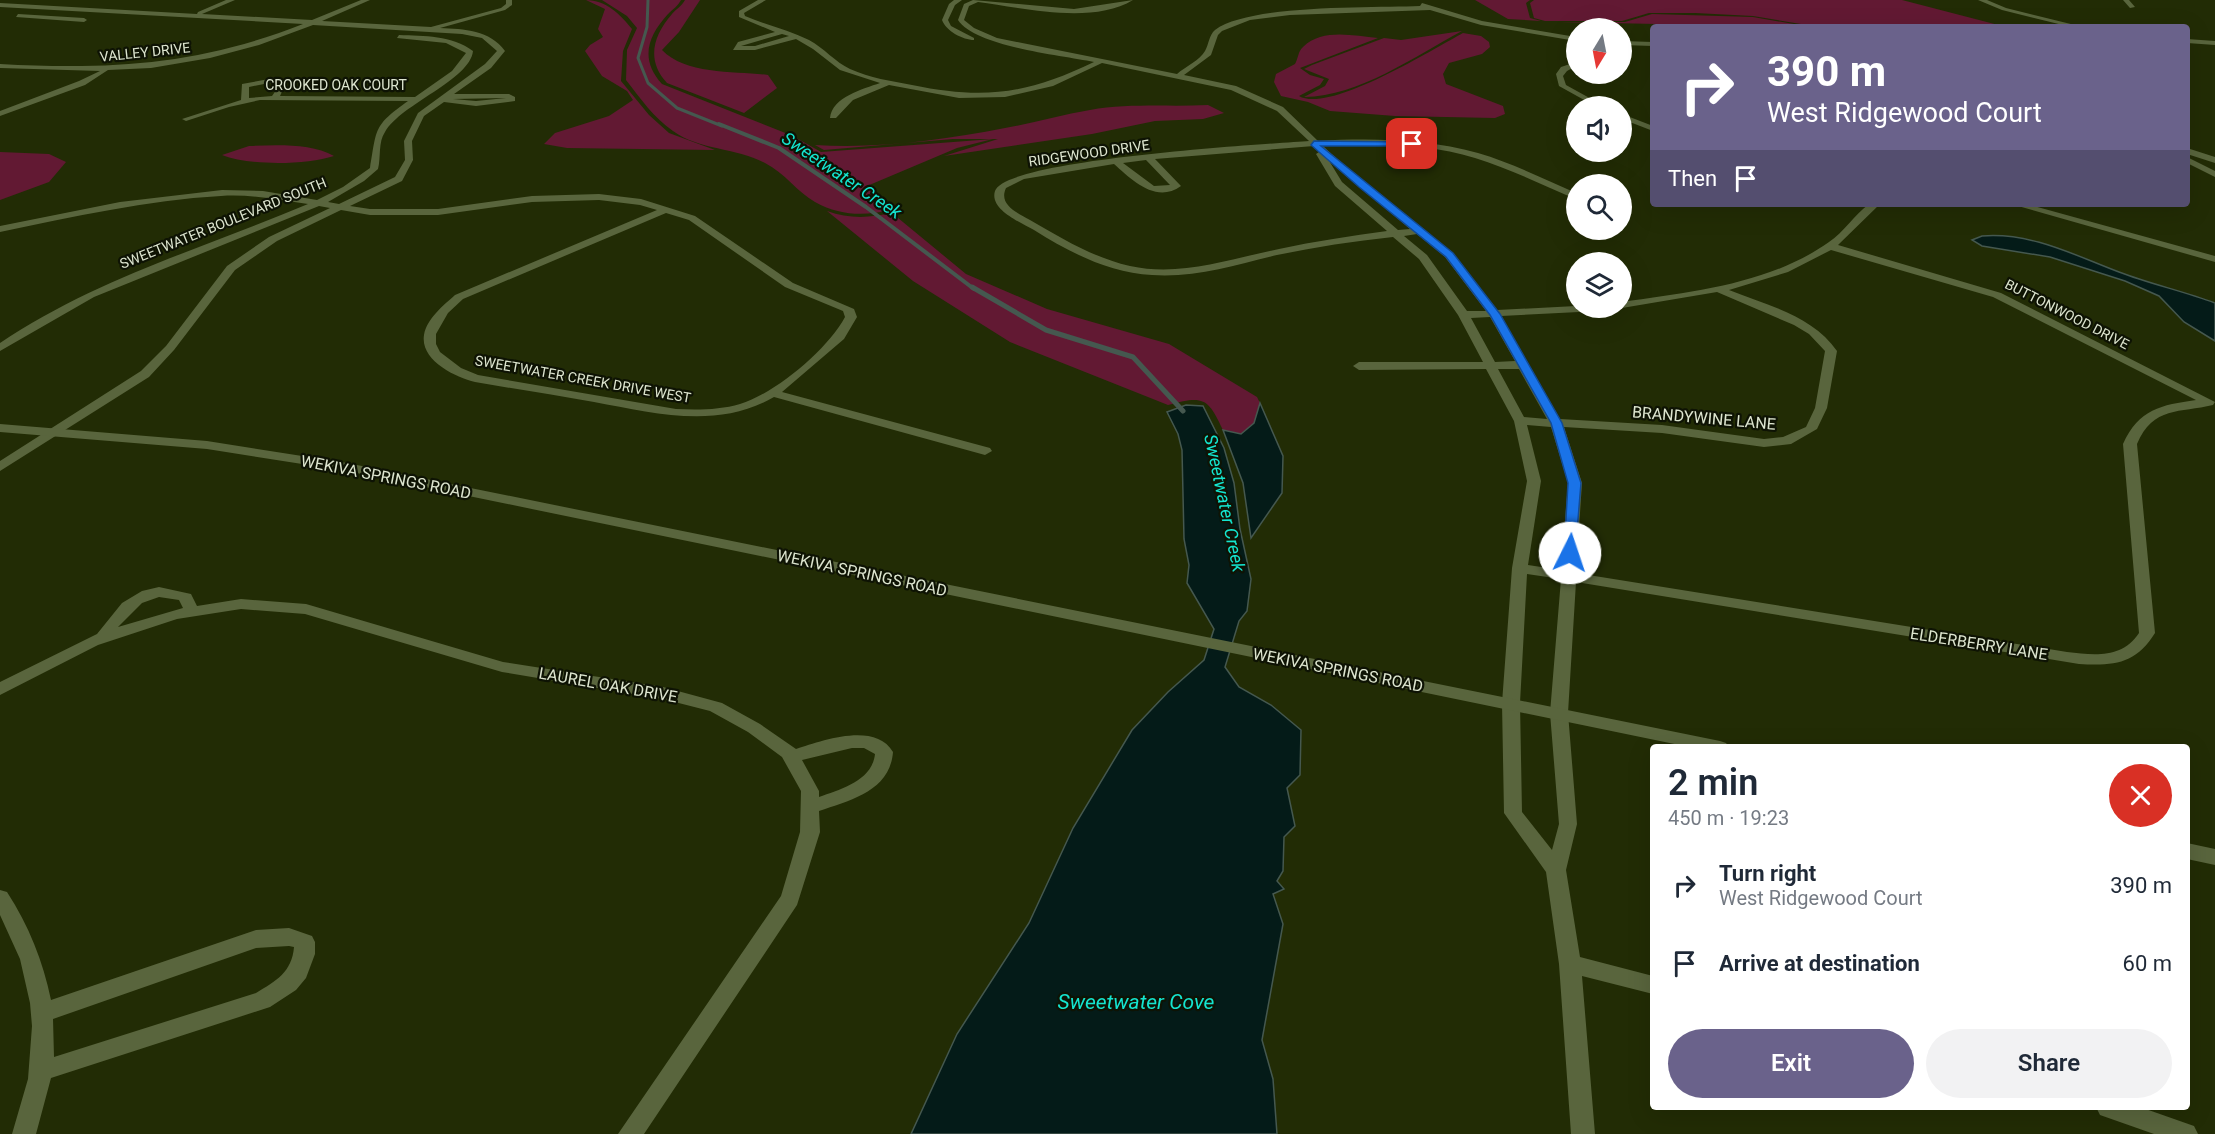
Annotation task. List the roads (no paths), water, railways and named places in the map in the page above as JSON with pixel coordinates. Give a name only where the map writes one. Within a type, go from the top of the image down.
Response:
[{"type":"street","points":[[169,24],[232,0]]},
{"type":"street","name":"VALLEY DRIVE","points":[[0,66],[108,69],[214,56],[289,31],[367,0]]},
{"type":"street","points":[[408,38],[449,21],[503,9],[509,5],[509,0]]},
{"type":"street","points":[[764,0],[741,12],[742,17],[796,37],[823,52],[843,68],[889,83],[944,95],[998,97],[1050,85],[1101,61]]},
{"type":"street","points":[[959,0],[952,4],[946,12],[945,20],[948,27],[982,43],[1093,66],[1179,76],[1208,53],[1215,34],[1249,18],[1290,13],[1429,8]]},
{"type":"street","points":[[1130,0],[1103,9],[1083,11],[978,0],[966,5],[961,20],[964,25],[975,32],[995,40],[1233,88],[1263,100],[1295,121],[1314,144],[1338,184],[1393,234],[1423,257],[1464,315],[1520,421],[1534,481],[1520,568],[1511,703],[1513,813],[1556,870]]},
{"type":"street","points":[[1412,0],[1429,8],[1515,30],[1566,38]]},
{"type":"street","points":[[1981,0],[2004,9],[2067,24]]},
{"type":"street","points":[[2126,0],[2132,7]]},
{"type":"street","points":[[48,18],[92,3]]},
{"type":"street","name":"SWEETWATER BOULEVARD SOUTH","points":[[0,5],[430,29],[471,33],[498,45],[501,51],[488,66],[421,115],[408,141],[409,160],[399,179],[344,208],[273,239],[231,268],[170,348],[145,374],[0,467]]},
{"type":"street","points":[[10,16],[92,20]]},
{"type":"street","points":[[136,22],[229,28]]},
{"type":"street","points":[[265,30],[312,33]]},
{"type":"street","points":[[781,32],[740,43],[736,48],[755,48],[796,37]]},
{"type":"street","name":"SWEETWATER BOULEVARD SOUTH","points":[[0,348],[29,327],[106,286],[318,204],[359,182],[374,169],[380,132],[416,99],[460,69],[470,53],[465,48],[453,44],[384,36]]},
{"type":"street","points":[[982,43],[995,40]]},
{"type":"street","points":[[2190,41],[2215,43]]},
{"type":"street","points":[[1632,43],[1650,44]]},
{"type":"street","points":[[1566,68],[1559,76],[1563,86],[1582,96]]},
{"type":"street","points":[[0,114],[82,83],[108,69]]},
{"type":"street","points":[[245,101],[245,86],[261,82],[271,81],[283,85],[275,97]]},
{"type":"street","points":[[833,116],[838,106],[846,98],[889,83]]},
{"type":"street","points":[[461,96],[509,96],[512,99],[501,103],[454,103],[441,99],[461,96]]},
{"type":"street","name":"CROOKED OAK COURT","points":[[186,119],[245,101],[275,97],[441,99]]},
{"type":"street","points":[[1632,120],[1650,128]]},
{"type":"street","name":"RIDGEWOOD DRIVE","points":[[1418,231],[1305,247],[1209,270],[1152,273],[1103,261],[1045,232],[1010,212],[1001,203],[999,194],[1002,186],[1021,177],[1117,162],[1314,144],[1385,142],[1465,152],[1492,160],[1566,192]]},
{"type":"street","points":[[1314,144],[1449,255],[1494,314],[1524,365],[1556,423],[1575,483],[1560,713],[1568,824],[1556,870],[1570,964],[1583,1134]]},
{"type":"street","points":[[2190,152],[2215,160]]},
{"type":"street","points":[[1117,162],[1146,187],[1162,190],[1176,186],[1149,158]]},
{"type":"street","points":[[2190,162],[2215,174]]},
{"type":"street","name":"SWEETWATER CREEK DRIVE WEST","points":[[0,229],[120,204],[180,196],[262,194],[370,212],[438,212],[532,199],[599,197],[641,202],[668,209],[692,218],[789,285],[848,309],[850,317],[840,337],[772,393],[748,406],[709,414],[676,413],[475,378],[448,368],[433,353],[430,337],[433,323],[459,297],[668,209]]},
{"type":"street","points":[[1632,303],[1718,289],[1791,267],[1830,246],[1850,232],[1872,207]]},
{"type":"street","points":[[2027,207],[2215,259]]},
{"type":"street","name":"BUTTONWOOD DRIVE","points":[[1830,246],[1997,295],[2212,404]]},
{"type":"street","name":"BRANDYWINE LANE","points":[[1520,421],[1662,429],[1764,443],[1801,437],[1811,429],[1821,408],[1832,351],[1828,343],[1799,324],[1718,289]]},
{"type":"street","points":[[1464,315],[1566,310]]},
{"type":"street","points":[[1359,366],[1524,365]]},
{"type":"street","points":[[772,393],[985,451]]},
{"type":"street","name":"ELDERBERRY LANE","points":[[1520,568],[2083,660],[2116,657],[2135,650],[2147,633],[2130,444],[2135,428],[2148,416],[2166,410],[2212,404]]},
{"type":"street","name":"WEKIVA SPRINGS ROAD","points":[[0,428],[207,445],[347,467],[1706,744]]},
{"type":"street","points":[[103,637],[126,605],[154,593],[171,591],[186,597],[192,612]]},
{"type":"street","name":"LAUREL OAK DRIVE","points":[[0,689],[43,665],[103,637],[175,614],[241,604],[306,609],[502,667],[663,693],[716,707],[754,728],[792,757],[810,791],[810,831],[790,899],[630,1134]]},
{"type":"street","points":[[792,757],[846,743],[865,742],[878,746],[884,752],[884,768],[879,775],[864,785],[810,807]]},
{"type":"street","points":[[2190,852],[2215,857]]},
{"type":"street","points":[[0,898],[32,958],[42,1013],[41,1071],[24,1134]]},
{"type":"street","points":[[41,1071],[262,1000],[289,984],[304,964],[305,942],[289,937],[256,939],[42,1013]]},
{"type":"street","points":[[1570,964],[1650,984]]},
{"type":"street","points":[[2117,1110],[2186,1134]]},
{"type":"water","points":[[1982,236],[2035,241],[2131,276],[2215,303],[2215,341],[2184,322],[2159,296],[2125,281],[2050,257],[1982,246],[1972,240]]},
{"type":"water","points":[[1260,403],[1283,456],[1282,493],[1251,538],[1243,483],[1223,430],[1241,434],[1254,423]]},
{"type":"water","name":"Sweetwater Cove","points":[[1186,405],[1203,406],[1224,448],[1234,483],[1240,529],[1251,579],[1247,611],[1239,621],[1225,667],[1239,687],[1271,705],[1301,730],[1300,775],[1287,788],[1295,826],[1284,837],[1283,871],[1277,881],[1284,889],[1273,894],[1283,924],[1262,1040],[1273,1079],[1277,1134],[911,1134],[957,1034],[1029,923],[1073,828],[1132,730],[1168,692],[1204,660],[1214,629],[1187,583],[1189,565],[1184,539],[1182,450],[1178,434],[1167,412]]},
{"type":"waterway","name":"Sweetwater Creek","points":[[648,0],[647,27],[638,58],[648,83],[677,108],[722,126]]},
{"type":"waterway","name":"Sweetwater Creek","points":[[719,124],[779,148],[866,207],[974,289]]},
{"type":"waterway","name":"Sweetwater Creek","points":[[972,287],[1046,330],[1133,357],[1183,411]]}]
